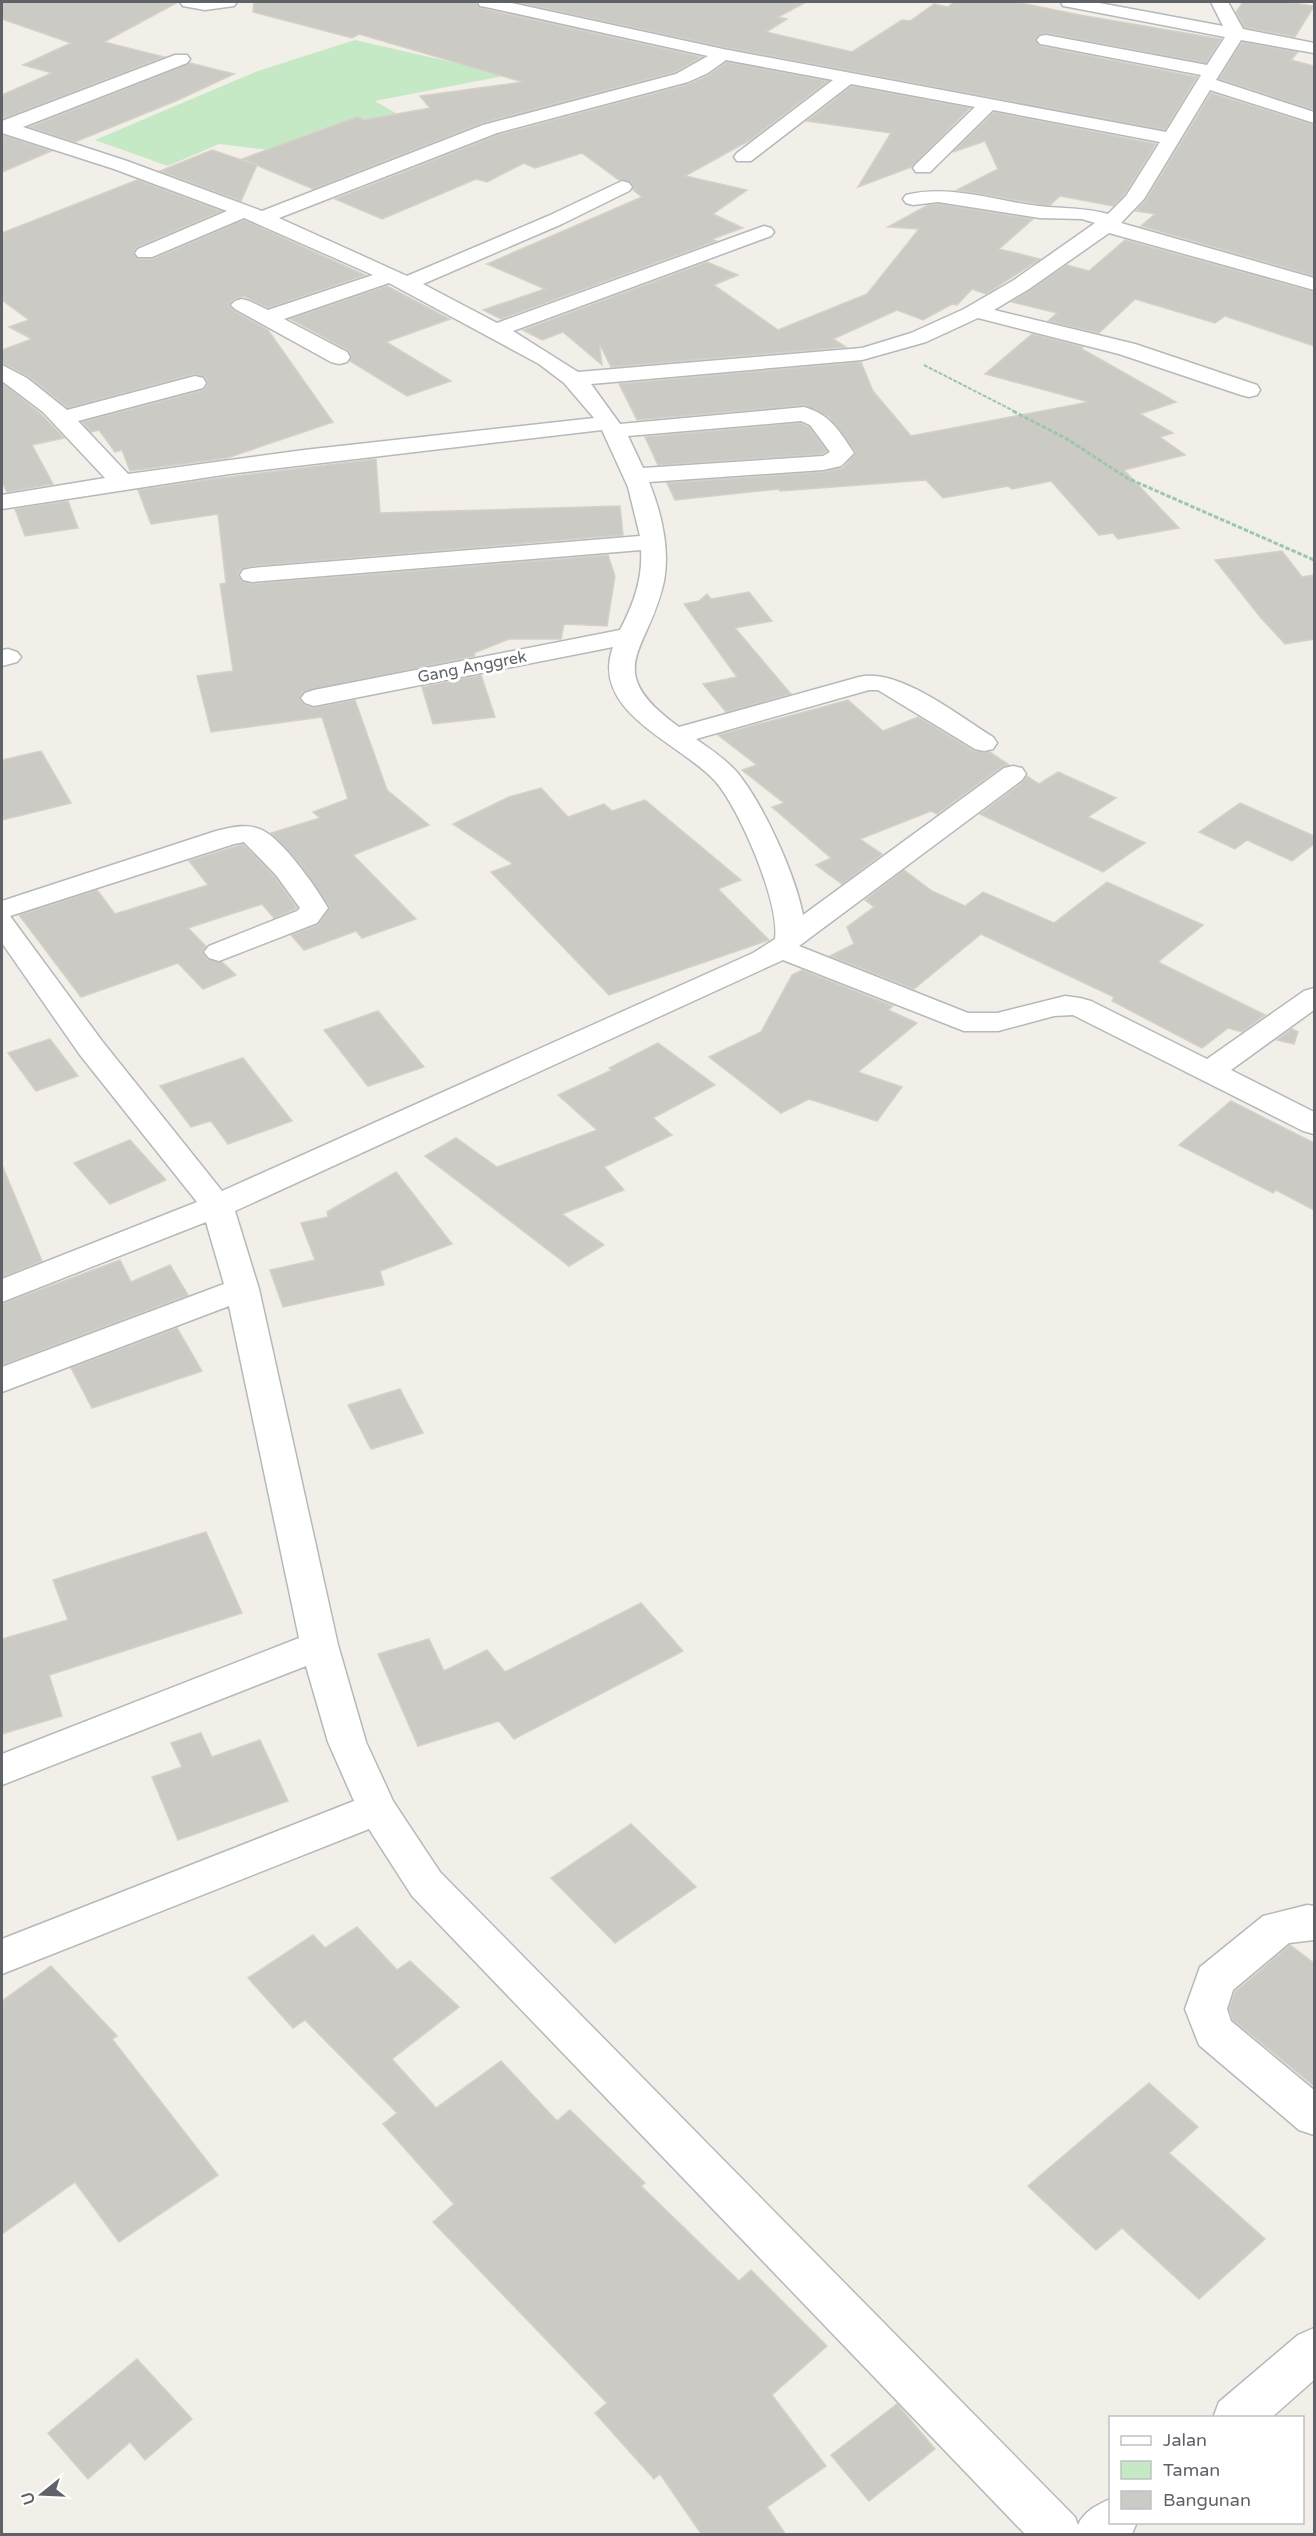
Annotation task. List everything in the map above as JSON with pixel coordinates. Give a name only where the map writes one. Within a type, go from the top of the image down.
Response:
[{"type":"street","points":[[189,2],[205,5],[228,2]]},
{"type":"street","points":[[486,2],[723,54],[1170,138]]},
{"type":"street","points":[[1069,2],[1314,48]]},
{"type":"street","points":[[1220,2],[1236,33]]},
{"type":"street","points":[[573,379],[818,360],[862,354],[891,348],[950,326],[978,312],[1055,263],[1123,213],[1210,78],[1236,33]]},
{"type":"street","points":[[1046,40],[1210,78],[1314,118]]},
{"type":"street","points":[[145,253],[489,129],[682,78],[702,69],[723,54]]},
{"type":"street","points":[[9,133],[181,59]]},
{"type":"street","points":[[744,157],[847,78]]},
{"type":"street","points":[[923,168],[989,104]]},
{"type":"street","points":[[9,133],[129,169],[251,215],[399,280],[537,354],[573,379],[600,410],[611,427],[635,476],[645,505],[652,542],[654,561],[651,578],[642,610],[629,636],[620,671],[624,685],[630,696],[646,712],[720,771],[740,796],[755,825],[788,906],[793,925],[785,944]]},
{"type":"street","points":[[268,317],[399,280],[555,220],[622,187]]},
{"type":"street","points":[[913,199],[938,196],[1040,212],[1083,213],[1108,223],[1314,284]]},
{"type":"street","points":[[494,331],[764,232]]},
{"type":"street","points":[[242,305],[339,357]]},
{"type":"street","points":[[978,312],[1127,349],[1249,390]]},
{"type":"street","points":[[2,372],[38,397],[62,418],[121,481]]},
{"type":"street","points":[[62,418],[195,383]]},
{"type":"street","points":[[2,502],[121,481],[323,453],[611,427],[804,414],[818,420],[843,453],[833,461],[823,463],[635,476]]},
{"type":"street","points":[[252,575],[652,542]]},
{"type":"street","name":"Gang Anggrek","points":[[314,698],[629,636]]},
{"type":"street","points":[[676,736],[868,682],[880,682],[892,686],[984,743]]},
{"type":"street","points":[[2,1291],[217,1206],[785,944],[1013,774]]},
{"type":"street","points":[[2,910],[226,837],[246,834],[257,838],[278,859],[314,908],[307,917],[219,952]]},
{"type":"street","points":[[2,923],[91,1048],[217,1206],[242,1289],[319,1645],[347,1742],[377,1809],[426,1884],[1058,2535]]},
{"type":"street","points":[[785,944],[964,1022],[998,1022],[1051,1007],[1065,1005],[1080,1007],[1314,1124]]},
{"type":"street","points":[[1210,1071],[1314,997]]},
{"type":"street","points":[[2,1380],[242,1289]]},
{"type":"street","points":[[2,1770],[319,1645]]},
{"type":"street","points":[[2,1957],[377,1809]]},
{"type":"street","points":[[1314,1923],[1307,1922],[1278,1928],[1215,1980],[1206,2009],[1214,2032],[1314,2116]]},
{"type":"street","points":[[1238,2416],[1314,2350]]},
{"type":"street","points":[[1099,2535],[1112,2524]]},
{"type":"path","points":[[891,348],[1050,430],[1127,478],[1314,560]]},
{"type":"green space","points":[[355,40],[508,75],[375,101],[404,118],[303,154],[219,144],[168,166],[95,140],[258,71]]},
{"type":"building","points":[[2,2],[178,2],[104,42],[164,57],[2,119],[2,95],[52,73],[23,65],[71,43],[2,19]]},
{"type":"building","points":[[254,2],[476,2],[480,8],[702,57],[675,72],[482,123],[313,189],[242,159],[357,117],[364,120],[430,108],[420,96],[523,82],[359,34],[352,38],[253,12]]},
{"type":"building","points":[[515,2],[806,2],[778,17],[787,19],[766,32],[852,52],[902,20],[910,21],[934,4],[948,7],[954,2],[1016,2],[1221,39],[1206,63],[1046,33],[1040,34],[1035,39],[1040,46],[1197,77],[1165,130],[723,47]]},
{"type":"building","points":[[1243,2],[1286,2],[1314,6],[1295,37],[1244,27],[1236,12]]},
{"type":"building","points":[[1242,42],[1298,52],[1291,60],[1314,66],[1314,110],[1219,79]]},
{"type":"building","points":[[727,62],[828,81],[750,140],[685,176],[747,190],[713,214],[743,228],[712,239],[716,241],[501,319],[483,310],[545,289],[487,264],[642,197],[633,190],[631,182],[619,180],[582,153],[535,168],[524,163],[487,182],[476,179],[382,219],[335,199],[498,135],[689,84],[709,75]]},
{"type":"building","points":[[190,63],[234,74],[178,100],[75,142],[30,127]]},
{"type":"building","points":[[852,86],[970,108],[911,167],[858,187],[891,133],[807,121]]},
{"type":"building","points":[[1211,93],[1314,125],[1314,276],[1141,226],[1155,214],[1136,211],[1146,200]]},
{"type":"building","points":[[994,112],[1156,144],[1124,195],[1113,206],[1060,196],[1050,205],[1039,204],[957,190],[998,169],[985,141],[953,152]]},
{"type":"building","points":[[2,135],[51,151],[2,172]]},
{"type":"building","points":[[212,150],[257,165],[241,201],[160,171]]},
{"type":"building","points":[[137,180],[221,211],[137,247],[133,253],[138,259],[153,259],[244,220],[365,275],[268,308],[244,296],[234,299],[229,305],[234,311],[268,330],[333,422],[227,458],[130,471],[122,450],[115,452],[99,430],[91,432],[82,422],[204,390],[208,384],[205,377],[194,374],[68,408],[28,376],[2,363],[2,350],[32,339],[9,327],[29,320],[2,300],[2,233]]},
{"type":"building","points":[[938,204],[1033,219],[999,249],[1040,259],[986,294],[972,289],[957,305],[952,304],[923,320],[897,310],[833,339],[846,347],[611,367],[599,343],[602,365],[563,332],[542,340],[523,330],[707,262],[738,275],[714,285],[778,330],[867,294],[919,229],[888,227],[928,205]]},
{"type":"building","points":[[1125,240],[1314,292],[1314,346],[1225,316],[1215,323],[1135,299],[1099,333],[1048,321],[1057,313],[1012,302],[1067,265],[1089,271]]},
{"type":"building","points":[[387,286],[450,319],[386,342],[451,381],[407,396],[350,361],[352,356],[348,350],[290,319]]},
{"type":"building","points":[[1032,334],[1083,347],[1082,349],[1176,402],[1140,414],[1173,433],[1160,437],[1185,455],[1124,470],[1179,528],[1118,539],[1113,533],[1099,535],[1051,481],[1012,489],[1008,486],[943,498],[926,480],[780,491],[779,489],[675,500],[667,483],[823,472],[843,468],[856,452],[829,417],[805,405],[637,420],[619,384],[861,362],[873,391],[911,436],[1089,402],[985,374]]},
{"type":"building","points":[[2,383],[41,414],[64,438],[32,445],[53,484],[7,492],[2,482]]},
{"type":"building","points":[[801,423],[809,427],[827,451],[822,454],[658,465],[645,437]]},
{"type":"building","points":[[376,459],[380,513],[620,506],[623,535],[252,566],[241,569],[238,574],[241,581],[252,584],[608,555],[615,576],[607,626],[564,624],[561,639],[509,639],[474,653],[475,656],[303,692],[299,699],[304,705],[313,708],[355,700],[387,790],[429,825],[353,855],[416,919],[362,938],[356,931],[304,950],[291,935],[318,925],[330,907],[300,864],[271,833],[320,818],[313,812],[348,799],[322,717],[211,732],[197,676],[233,671],[220,584],[226,583],[218,514],[151,524],[138,490]]},
{"type":"building","points":[[68,501],[78,528],[25,536],[15,509]]},
{"type":"building","points":[[1282,551],[1302,577],[1314,575],[1314,639],[1285,644],[1215,560]]},
{"type":"building","points":[[749,592],[772,621],[735,628],[791,694],[726,712],[703,684],[737,677],[684,604],[699,601],[707,594],[711,599]]},
{"type":"building","points":[[481,675],[495,717],[433,724],[422,687]]},
{"type":"building","points":[[848,700],[883,731],[918,717],[974,751],[990,752],[1009,765],[1003,766],[937,814],[931,811],[860,839],[882,854],[842,884],[816,865],[831,858],[772,807],[784,803],[742,770],[757,765],[718,735]]},
{"type":"building","points":[[41,751],[71,803],[2,820],[2,760]]},
{"type":"building","points":[[1058,772],[1116,798],[1088,817],[1145,843],[1103,872],[980,814],[1023,782],[1027,776],[1039,784]]},
{"type":"building","points":[[541,788],[568,817],[604,804],[612,811],[645,800],[741,880],[718,889],[769,940],[609,995],[491,872],[513,864],[453,824],[509,797]]},
{"type":"building","points":[[1240,803],[1314,836],[1314,844],[1292,861],[1247,840],[1235,849],[1199,832]]},
{"type":"building","points":[[243,844],[274,876],[297,908],[274,918],[262,904],[188,928],[206,946],[202,952],[207,959],[222,962],[236,975],[203,989],[178,963],[81,997],[19,915],[97,890],[115,914],[208,885],[189,861]]},
{"type":"building","points":[[904,870],[932,891],[965,906],[983,892],[1054,923],[1107,882],[1203,925],[1158,962],[1265,1015],[1242,1032],[1228,1028],[1202,1048],[1112,1001],[1114,997],[981,934],[914,989],[830,956],[854,944],[847,927],[874,907],[865,900]]},
{"type":"building","points":[[802,970],[893,1006],[888,1010],[917,1023],[858,1072],[902,1087],[877,1121],[809,1099],[781,1113],[709,1057],[761,1032],[792,975]]},
{"type":"building","points":[[378,1011],[424,1067],[368,1086],[324,1030]]},
{"type":"building","points":[[1292,1029],[1298,1032],[1294,1044],[1277,1040]]},
{"type":"building","points":[[50,1039],[78,1076],[36,1091],[8,1053]]},
{"type":"building","points":[[658,1043],[715,1085],[653,1118],[672,1135],[604,1167],[624,1190],[562,1214],[604,1245],[569,1266],[425,1156],[456,1138],[497,1167],[597,1130],[558,1095],[612,1070],[609,1068]]},
{"type":"building","points":[[243,1058],[292,1121],[228,1144],[211,1121],[191,1127],[160,1086]]},
{"type":"building","points":[[1231,1101],[1314,1143],[1314,1210],[1276,1190],[1273,1193],[1179,1145]]},
{"type":"building","points":[[130,1140],[166,1180],[110,1204],[74,1163]]},
{"type":"building","points":[[2,1165],[42,1261],[2,1277]]},
{"type":"building","points":[[396,1172],[452,1244],[380,1271],[384,1285],[283,1307],[270,1270],[315,1260],[301,1223],[328,1217],[327,1212]]},
{"type":"building","points":[[120,1260],[131,1282],[170,1265],[188,1295],[2,1365],[2,1304]]},
{"type":"building","points":[[177,1328],[202,1371],[92,1408],[71,1368]]},
{"type":"building","points":[[400,1389],[423,1433],[371,1449],[348,1405]]},
{"type":"building","points":[[206,1532],[242,1613],[49,1675],[62,1716],[2,1734],[2,1639],[68,1620],[53,1580]]},
{"type":"building","points":[[641,1603],[683,1651],[514,1739],[499,1721],[418,1746],[378,1654],[429,1639],[444,1671],[487,1650],[505,1672]]},
{"type":"building","points":[[201,1733],[212,1757],[260,1740],[288,1801],[178,1840],[152,1777],[182,1767],[171,1743]]},
{"type":"building","points":[[631,1824],[696,1887],[615,1943],[551,1878]]},
{"type":"building","points":[[357,1927],[397,1970],[410,1961],[459,2007],[392,2059],[436,2108],[501,2061],[557,2121],[570,2110],[645,2183],[641,2186],[739,2281],[751,2270],[827,2346],[772,2395],[826,2466],[767,2507],[786,2535],[702,2535],[660,2474],[654,2479],[595,2413],[607,2403],[433,2222],[454,2204],[383,2124],[397,2113],[305,2020],[293,2028],[248,1978],[313,1935],[325,1948]]},
{"type":"building","points":[[1290,1945],[1314,1963],[1314,2086],[1233,2020],[1229,2009],[1235,1992]]},
{"type":"building","points":[[51,1966],[117,2036],[112,2039],[218,2175],[119,2242],[75,2182],[2,2234],[2,2001]]},
{"type":"building","points":[[1149,2083],[1198,2127],[1169,2153],[1265,2239],[1199,2299],[1122,2228],[1096,2250],[1028,2186]]},
{"type":"building","points":[[137,2359],[192,2419],[145,2460],[130,2442],[88,2479],[48,2433]]},
{"type":"building","points":[[897,2404],[935,2449],[869,2501],[831,2455]]}]
